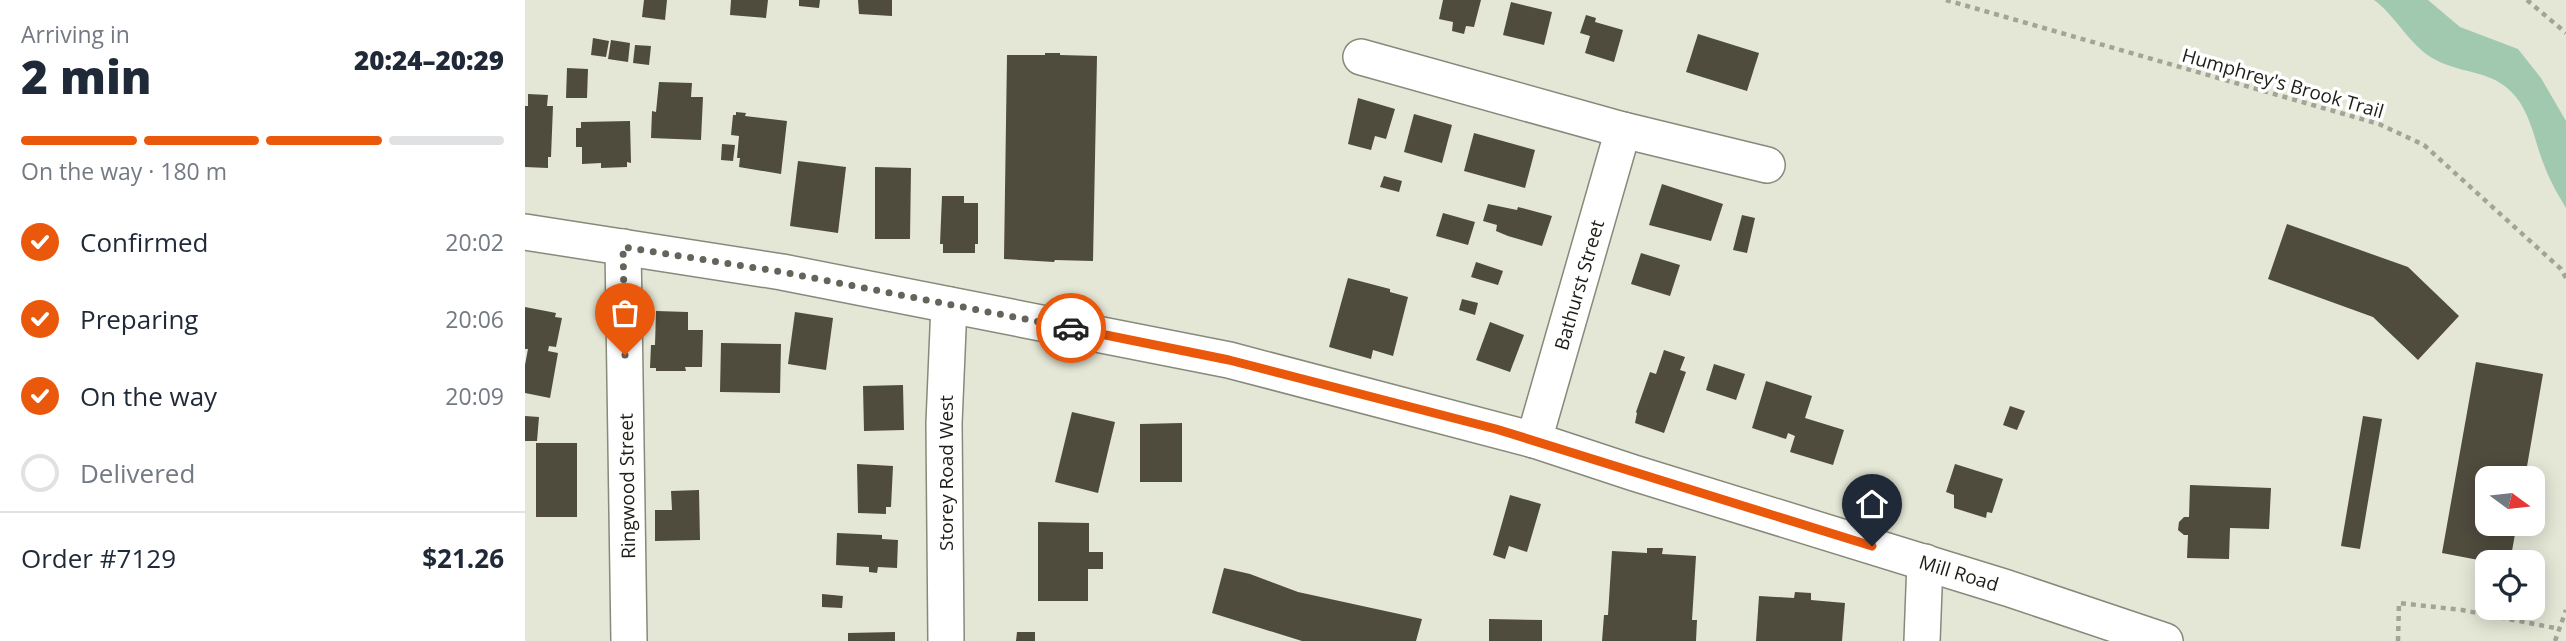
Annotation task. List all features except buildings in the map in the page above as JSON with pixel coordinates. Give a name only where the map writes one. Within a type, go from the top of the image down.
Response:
[{"type":"street","points":[[1361,57],[1623,130],[1767,165]]},
{"type":"street","name":"Bathurst Street","points":[[1534,440],[1623,130]]},
{"type":"street","name":"Mill Road","points":[[525,232],[782,272],[1229,360],[1534,440],[1925,562],[2165,641]]},
{"type":"street","name":"Ringwood Street","points":[[623,247],[629,641]]},
{"type":"street","name":"Storey Road West","points":[[946,641],[944,423],[949,305]]},
{"type":"street","points":[[1922,641],[1925,562]]},
{"type":"path","name":"Humphrey's Brook Trail","points":[[1946,0],[2379,124],[2424,145],[2561,269],[2566,278]]},
{"type":"path","points":[[2527,0],[2566,33]]},
{"type":"path","points":[[2398,641],[2399,603],[2462,610],[2560,629]]},
{"type":"path","points":[[2555,641],[2566,610]]},
{"type":"shaded area","points":[[2374,0],[2428,0],[2460,27],[2518,49],[2541,78],[2566,121],[2566,208],[2548,175],[2524,109],[2510,90],[2490,78],[2434,59],[2410,39],[2390,14]]},
{"type":"way so far","points":[[625,355],[623,247],[782,272],[1071,328]]},
{"type":"route","points":[[1071,328],[1229,360],[1496,429],[1872,546]]}]
